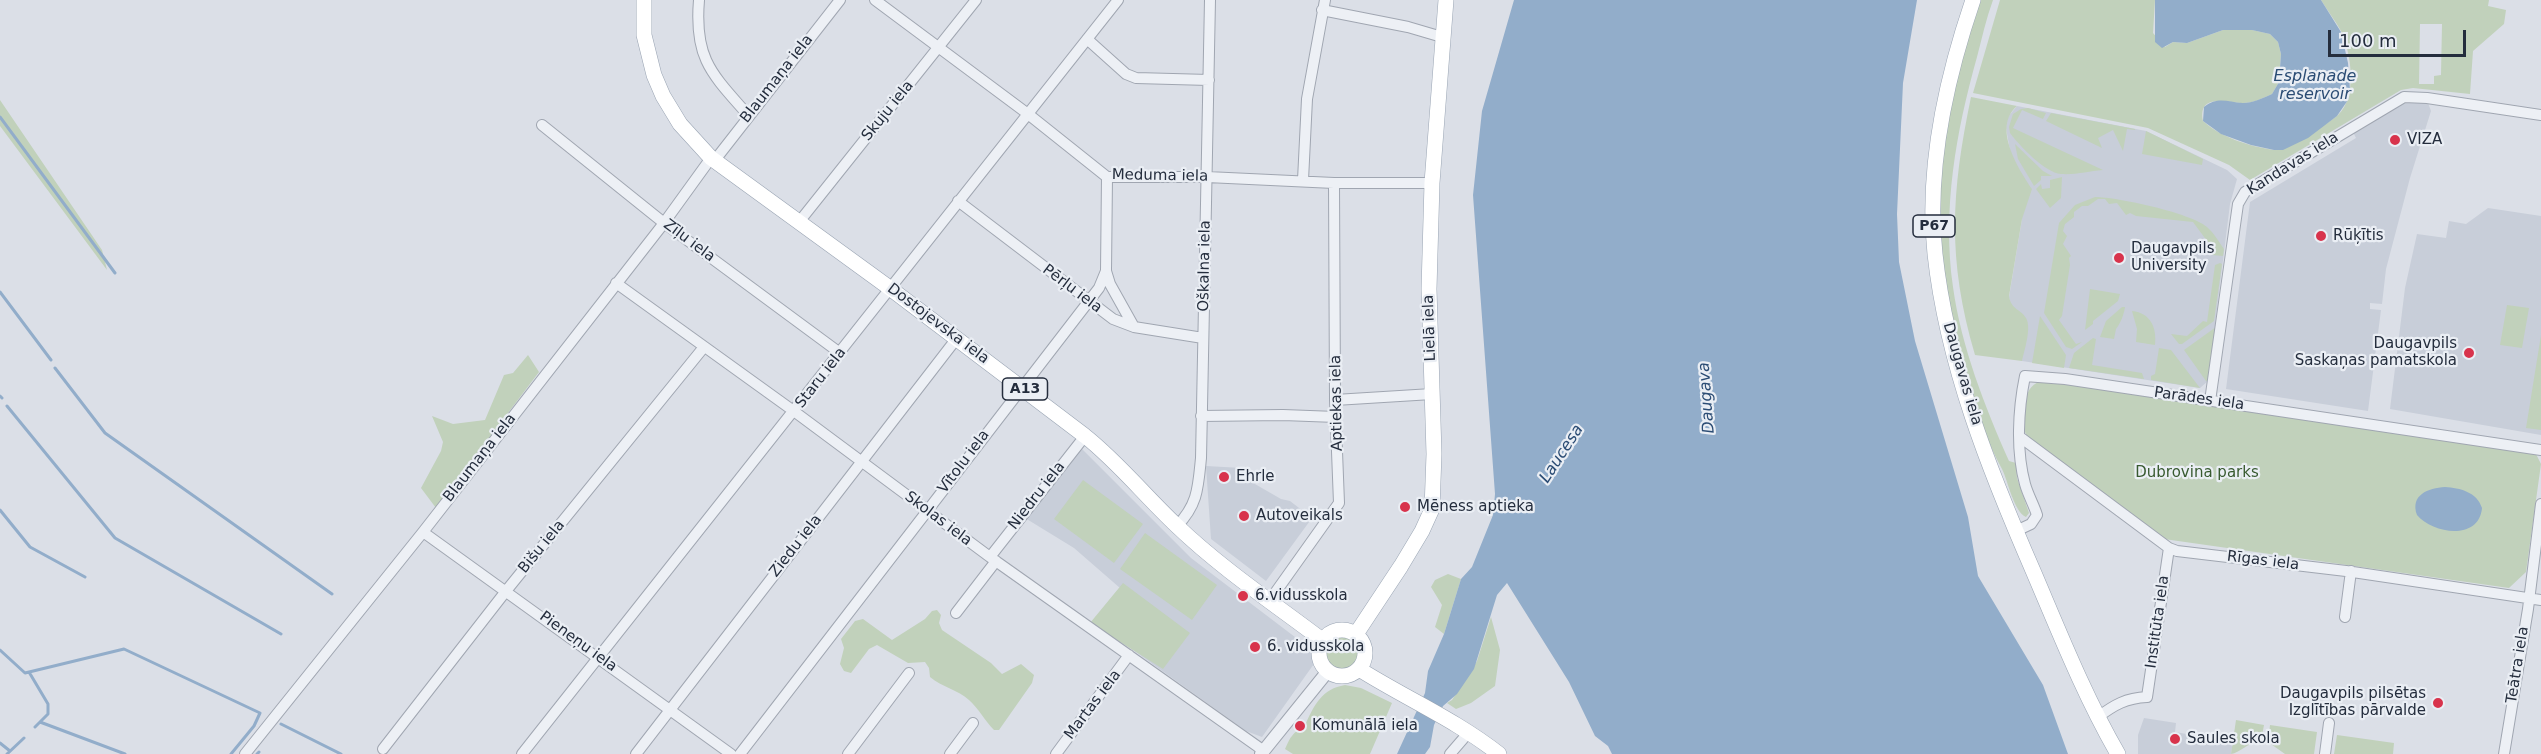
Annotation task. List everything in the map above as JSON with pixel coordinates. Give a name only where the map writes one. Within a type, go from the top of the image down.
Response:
[{"type":"main road","name":"A13","points":[[644,0],[644,35],[658,85],[680,124],[713,159]]},
{"type":"main road","name":"Lielā iela","points":[[1356,634],[1422,531],[1432,509],[1434,480],[1429,289],[1431,183],[1446,0]]},
{"type":"main road","name":"Daugavas iela","points":[[1973,0],[1953,72],[1940,137],[1934,202],[1935,252],[1942,303],[1965,391],[2016,531],[2101,723],[2118,754]]},
{"type":"main road","name":"Dostojevska iela","points":[[713,159],[957,338],[1113,458],[1177,526],[1221,564],[1323,640]]},
{"type":"main road","points":[[1342,629],[1356,634],[1365,647],[1363,663],[1359,669],[1347,676],[1334,675],[1320,660],[1318,653],[1323,640],[1328,634],[1342,629]]},
{"type":"main road","points":[[1359,669],[1403,696],[1453,722],[1499,754]]},
{"type":"main road","name":"Daugavas iela","points":[[2101,723],[2101,741],[2107,754]]},
{"type":"street","points":[[699,0],[700,37],[705,63],[748,115]]},
{"type":"street","name":"Blaumaņa iela","points":[[245,754],[423,532],[713,159],[840,0]]},
{"type":"street","name":"Meduma iela","points":[[875,0],[1028,114],[1107,177],[1207,177],[1334,183],[1431,183]]},
{"type":"street","name":"Skuju iela","points":[[799,222],[976,0]]},
{"type":"street","name":"Staru iela","points":[[522,754],[795,412],[958,201],[1118,0]]},
{"type":"street","name":"Oškalna iela","points":[[1177,526],[1187,516],[1195,502],[1201,458],[1210,0]]},
{"type":"street","points":[[1303,180],[1307,99],[1324,5],[1442,37]]},
{"type":"street","points":[[1087,39],[1126,74],[1147,80],[1209,80]]},
{"type":"street","name":"Kandavas iela","points":[[2210,401],[2238,204],[2245,192],[2399,100],[2412,97],[2541,115]]},
{"type":"street","name":"Zīļu iela","points":[[542,125],[664,223],[840,353]]},
{"type":"street","name":"Vītolu iela","points":[[740,754],[1099,288],[1106,271],[1107,177]]},
{"type":"street","name":"Aptiekas iela","points":[[1270,600],[1339,503],[1335,400],[1334,183]]},
{"type":"street","name":"Pērļu iela","points":[[958,201],[1113,319],[1134,327],[1203,338]]},
{"type":"street","points":[[1106,271],[1110,284],[1134,327]]},
{"type":"street","name":"Skolas iela","points":[[616,283],[993,559],[1263,752]]},
{"type":"street","name":"Ziedu iela","points":[[636,754],[957,338]]},
{"type":"street","name":"Bišu iela","points":[[383,749],[506,591],[704,347]]},
{"type":"street","name":"Parādes iela","points":[[2016,531],[2031,524],[2037,515],[2022,471],[2020,437],[2025,376],[2065,379],[2541,450]]},
{"type":"street","points":[[1335,400],[1432,394]]},
{"type":"street","points":[[1201,416],[1283,414],[1336,417]]},
{"type":"street","name":"Niedru iela","points":[[956,613],[993,559],[1085,436]]},
{"type":"street","name":"Rīgas iela","points":[[2020,437],[2169,548],[2177,551],[2351,572],[2541,600]]},
{"type":"street","name":"Teātra iela","points":[[2504,754],[2528,609],[2541,504]]},
{"type":"street","name":"Pieneņu iela","points":[[423,532],[600,657],[731,754]]},
{"type":"street","name":"Institūta iela","points":[[2101,723],[2118,703],[2132,698],[2147,697],[2169,548]]},
{"type":"street","points":[[2345,617],[2351,572]]},
{"type":"street","name":"Martas iela","points":[[1056,754],[1130,655]]},
{"type":"street","points":[[1263,752],[1328,671]]},
{"type":"street","points":[[848,754],[909,673]]},
{"type":"street","points":[[950,754],[972,723]]},
{"type":"street","points":[[2325,754],[2329,723]]},
{"type":"street","points":[[1450,754],[1469,732]]},
{"type":"shaded area","points":[[2407,102],[2428,103],[2431,111],[2410,178],[2386,269],[2382,304],[2370,303],[2370,309],[2381,310],[2368,411],[2226,389],[2250,202],[2356,138],[2353,132]]},
{"type":"shaded area","name":"Daugavpils University","points":[[2017,106],[2146,131],[2227,170],[2237,179],[2230,204],[2208,381],[2200,388],[2022,361],[2009,297],[2022,219],[2006,128],[2007,118]]},
{"type":"shaded area","name":"Daugavpils Saskaņas pamatskola","points":[[2488,208],[2541,216],[2541,435],[2390,409],[2405,288],[2417,234],[2446,238],[2449,221],[2466,224]]},
{"type":"shaded area","points":[[1080,447],[1191,558],[1316,653],[1316,661],[1262,737],[1246,731],[1094,622],[1120,588],[1074,548],[1025,518]]},
{"type":"shaded area","points":[[1206,466],[1242,468],[1241,476],[1281,499],[1290,501],[1312,518],[1266,581],[1211,539]]},
{"type":"shaded area","name":"Saules skola","points":[[2144,718],[2176,723],[2175,732],[2233,742],[2231,754],[2138,754],[2138,735]]},
{"type":"green space","points":[[1979,0],[1993,0],[1969,85],[1957,142],[1950,200],[1950,258],[1957,309],[1968,354],[2009,461],[2016,463],[2017,478],[2029,513],[2026,517],[2015,503],[1970,389],[1941,265],[1940,197],[1946,130],[1960,64]]},
{"type":"green space","points":[[2000,0],[2155,0],[2153,33],[2165,47],[2173,42],[2187,43],[2223,30],[2252,30],[2270,34],[2278,42],[2281,54],[2279,82],[2272,94],[2247,103],[2216,101],[2205,106],[2202,112],[2203,121],[2227,137],[2274,150],[2332,120],[2344,107],[2348,97],[2351,74],[2348,50],[2341,31],[2321,0],[2489,0],[2488,6],[2506,10],[2504,24],[2473,51],[2470,94],[2413,88],[2401,90],[2250,180],[2229,165],[2148,128],[1973,93]],"holes":[[[2420,24],[2442,24],[2441,75],[2434,76],[2434,84],[2419,84]]]},
{"type":"green space","points":[[1971,97],[2017,106],[2010,115],[2007,136],[2020,170],[2032,189],[2022,219],[2009,296],[2014,307],[2024,315],[2028,322],[2022,361],[1975,355],[1966,320],[1956,256],[1955,226],[1959,164]]},
{"type":"green space","points":[[0,100],[102,250],[107,270],[0,126]]},
{"type":"green space","points":[[2028,108],[2046,113],[2043,119],[2022,110],[2013,128],[2103,170],[2061,174],[2040,164],[2010,133],[2009,127],[2013,114],[2021,109]]},
{"type":"green space","points":[[2051,113],[2135,130],[2127,129],[2123,151],[2113,130],[2098,138],[2102,148],[2046,121]]},
{"type":"green space","points":[[2146,131],[2203,159],[2202,165],[2142,154]]},
{"type":"green space","points":[[2015,144],[2043,171],[2052,176],[2041,176],[2041,180],[2034,186],[2018,159]]},
{"type":"green space","points":[[2062,177],[2061,198],[2050,208],[2036,189],[2041,184],[2042,189],[2050,188],[2050,180]]},
{"type":"green space","points":[[2095,197],[2120,200],[2186,216],[2207,227],[2224,249],[2223,256],[2212,255],[2207,248],[2210,245],[2193,222],[2136,216],[2130,213],[2126,215],[2117,203],[2109,204],[2105,199],[2098,199],[2088,206],[2082,206],[2074,212],[2074,217],[2065,224],[2063,231],[2067,236],[2063,244],[2071,256],[2062,316],[2059,320],[2076,344],[2082,342],[2072,349],[2066,347],[2044,313],[2059,223],[2075,205]]},
{"type":"green space","points":[[2222,264],[2214,321],[2179,344],[2171,334],[2187,336],[2203,321],[2207,322],[2215,265]]},
{"type":"green space","points":[[2090,289],[2120,294],[2118,301],[2085,330]]},
{"type":"green space","points":[[2507,305],[2529,308],[2522,348],[2500,345]]},
{"type":"green space","points":[[2125,307],[2124,313],[2114,339],[2100,337],[2106,321]]},
{"type":"green space","points":[[2132,311],[2139,312],[2151,322],[2154,327],[2155,345],[2136,342],[2137,329]]},
{"type":"green space","points":[[2040,316],[2066,355],[2064,368],[2032,363]]},
{"type":"green space","points":[[2216,327],[2208,381],[2206,381],[2184,350]]},
{"type":"green space","points":[[2541,335],[2541,430],[2526,428]]},
{"type":"green space","points":[[2093,338],[2096,339],[2092,365],[2142,373],[2144,379],[2069,368],[2074,353]]},
{"type":"green space","points":[[2159,348],[2171,350],[2200,388],[2151,380],[2151,376],[2155,374]]},
{"type":"green space","points":[[528,355],[539,372],[436,508],[421,488],[441,451],[443,442],[432,416],[453,424],[485,420],[504,375],[513,373]]},
{"type":"green space","name":"Dubrovina parks","points":[[2045,380],[2536,454],[2541,464],[2526,572],[2509,588],[2164,539],[2027,436],[2024,430],[2024,415],[2028,393],[2031,387]]},
{"type":"green space","points":[[1083,480],[1143,524],[1114,563],[1054,519]]},
{"type":"green space","points":[[1145,533],[1217,585],[1192,620],[1120,569]]},
{"type":"green space","points":[[1448,574],[1461,579],[1444,634],[1435,627],[1442,605],[1431,587],[1435,580]]},
{"type":"green space","points":[[1123,583],[1190,633],[1163,669],[1090,623]]},
{"type":"green space","points":[[937,610],[941,615],[939,623],[942,630],[991,663],[1002,674],[1021,664],[1034,675],[1032,683],[999,730],[994,730],[969,700],[930,677],[929,668],[925,662],[908,663],[877,645],[869,649],[851,673],[844,671],[840,664],[844,648],[841,639],[855,621],[863,619],[892,640],[925,619],[932,611]]},
{"type":"green space","points":[[1491,617],[1500,650],[1495,686],[1471,703],[1456,709],[1447,703],[1452,700],[1477,661]]},
{"type":"green space","points":[[1342,637],[1353,642],[1358,653],[1353,664],[1342,669],[1331,664],[1326,653],[1331,642]]},
{"type":"green space","points":[[1345,685],[1361,688],[1392,703],[1370,754],[1293,754],[1285,749],[1293,734],[1306,723],[1320,698],[1330,690]]},
{"type":"green space","points":[[2236,720],[2264,725],[2261,741],[2231,754]]},
{"type":"green space","points":[[2270,725],[2317,732],[2314,754],[2285,754],[2268,742]]},
{"type":"green space","points":[[2337,735],[2394,743],[2393,754],[2334,754]]},
{"type":"water","points":[[1514,0],[1917,0],[1903,83],[1897,214],[1899,262],[1915,341],[1968,517],[1978,576],[2043,685],[2068,754],[1612,754],[1608,746],[1595,736],[1569,682],[1507,583],[1497,595],[1474,669],[1457,694],[1443,706],[1434,725],[1430,747],[1425,754],[1397,754],[1425,693],[1428,671],[1444,634],[1461,579],[1472,567],[1493,515],[1495,494],[1473,195],[1482,111]]},
{"type":"water","name":"Esplanade reservoir","points":[[2155,0],[2321,0],[2341,32],[2348,63],[2350,90],[2348,100],[2337,116],[2308,138],[2283,150],[2251,145],[2221,134],[2203,121],[2204,107],[2218,101],[2250,102],[2272,94],[2279,82],[2281,54],[2278,42],[2270,34],[2252,30],[2223,30],[2187,43],[2173,42],[2162,48],[2155,42]]},
{"type":"water","points":[[2445,487],[2467,492],[2480,503],[2482,508],[2479,519],[2473,526],[2464,530],[2444,530],[2424,522],[2417,515],[2416,502],[2422,494],[2432,489]]},
{"type":"waterway","points":[[0,117],[115,273]]},
{"type":"waterway","points":[[0,292],[51,360]]},
{"type":"waterway","points":[[55,368],[105,433],[332,594]]},
{"type":"waterway","points":[[7,406],[115,538],[281,634]]},
{"type":"waterway","points":[[0,510],[30,547],[85,577]]},
{"type":"waterway","points":[[0,650],[25,673],[124,649],[260,713],[254,726],[231,754]]},
{"type":"waterway","points":[[29,672],[48,704],[48,714],[35,727]]},
{"type":"waterway","points":[[40,722],[125,754]]},
{"type":"waterway","points":[[281,724],[341,754]]},
{"type":"waterway","points":[[7,754],[24,738]]},
{"type":"waterway","points":[[0,743],[10,751]]},
{"type":"place","name":"VIZA","points":[[2395,140]]},
{"type":"place","name":"Rūķītis","points":[[2321,236]]},
{"type":"place","name":"Daugavpils University","points":[[2119,258]]},
{"type":"place","name":"Daugavpils Saskaņas pamatskola","points":[[2469,353]]},
{"type":"place","name":"Ehrle","points":[[1224,477]]},
{"type":"place","name":"Mēness aptieka","points":[[1405,507]]},
{"type":"place","name":"Autoveikals","points":[[1244,516]]},
{"type":"place","name":"6.vidusskola","points":[[1243,596]]},
{"type":"place","name":"6. vidusskola","points":[[1255,647]]},
{"type":"place","name":"Daugavpils pilsētas Izglītības pārvalde","points":[[2438,703]]},
{"type":"place","name":"Komunālā iela","points":[[1300,726]]},
{"type":"place","name":"Saules skola","points":[[2175,739]]},
{"type":"water label","name":"Daugava","points":[[1707,398]]},
{"type":"water label","name":"Laucesa","points":[[1562,454]]}]
